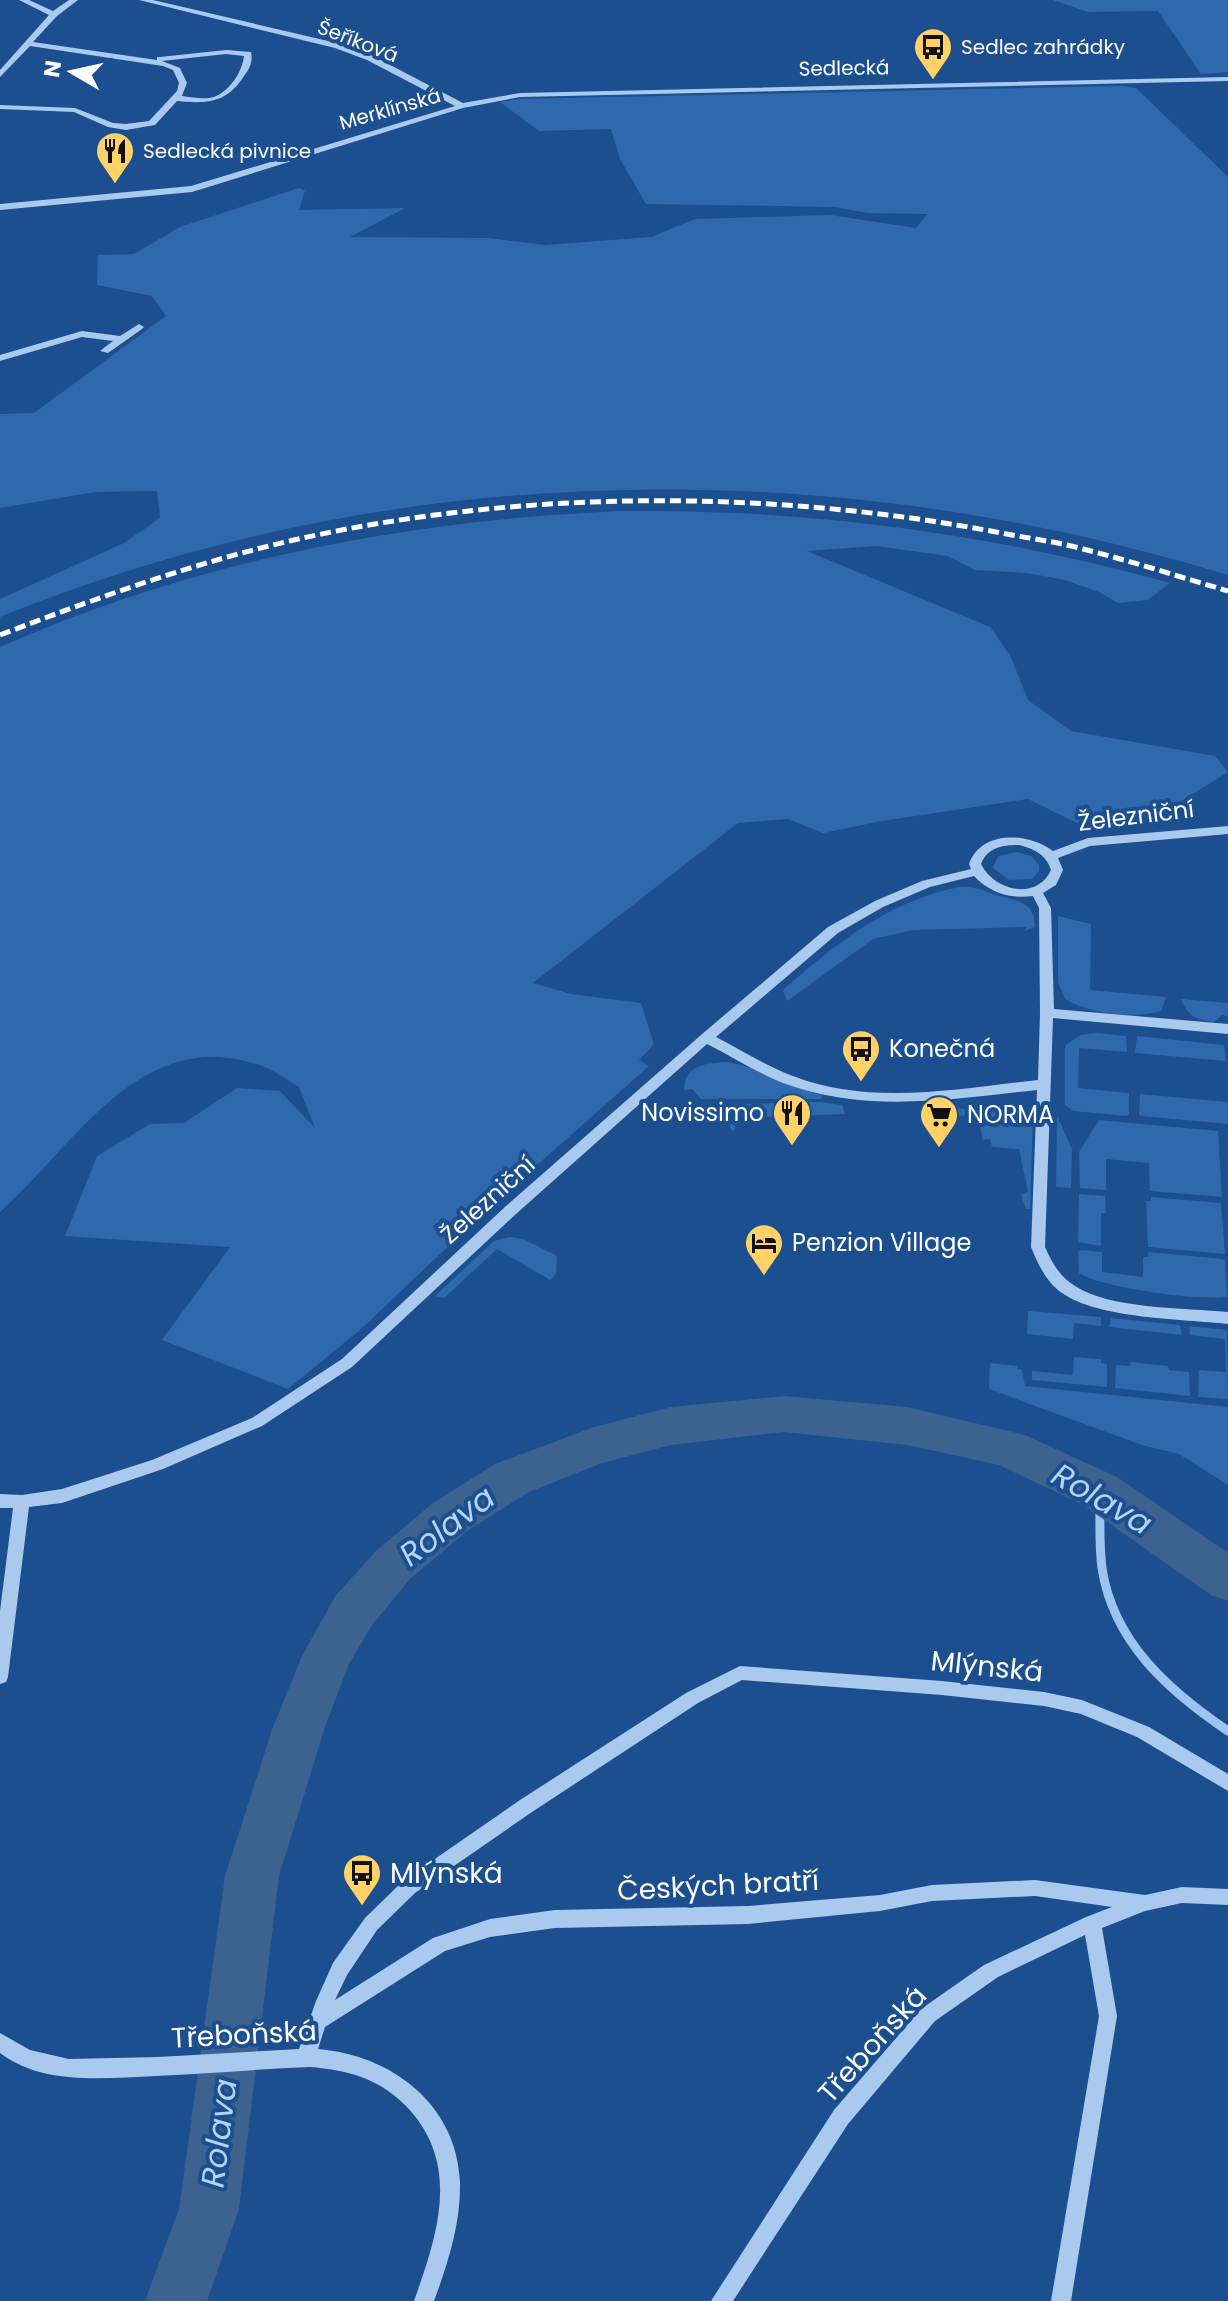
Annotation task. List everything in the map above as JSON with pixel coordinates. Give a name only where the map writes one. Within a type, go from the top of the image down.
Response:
[{"type":"street","points":[[23,0],[54,14]]},
{"type":"street","points":[[0,75],[54,14],[74,0]]},
{"type":"street","name":"Šeříková","points":[[143,0],[338,46],[370,58],[462,106]]},
{"type":"street","points":[[0,107],[75,110],[111,125],[126,127],[152,123],[176,98],[183,83],[176,68],[151,60],[29,44]]},
{"type":"street","points":[[151,60],[226,52],[248,54],[247,67],[222,96],[205,101],[176,98]]},
{"type":"street","name":"Sedlecká","points":[[462,106],[520,95],[1227,79]]},
{"type":"street","name":"Merklínská","points":[[0,207],[49,205],[192,189],[462,106]]},
{"type":"street","points":[[105,351],[139,327]]},
{"type":"street","points":[[0,358],[82,334],[122,339]]},
{"type":"street","name":"Železniční","points":[[1051,856],[1088,842],[1228,830]]},
{"type":"street","points":[[998,842],[1029,843],[1051,856],[1057,870],[1056,876],[1051,883],[1036,891],[1003,891],[986,882],[975,864],[981,851],[998,842]]},
{"type":"street","name":"Železniční","points":[[0,1501],[22,1502],[62,1496],[186,1453],[257,1422],[347,1363],[511,1210],[833,930],[879,904],[926,884],[977,871]]},
{"type":"street","points":[[1036,891],[1045,908],[1046,1084],[1038,1225],[1038,1247],[1044,1264],[1062,1285],[1101,1305],[1228,1318]]},
{"type":"street","points":[[1047,1013],[1228,1029]]},
{"type":"street","points":[[706,1038],[778,1077],[823,1090],[871,1096],[934,1095],[1046,1084]]},
{"type":"street","points":[[0,1677],[22,1502]]},
{"type":"street","name":"Mlýnská","points":[[306,2056],[317,2022],[348,1958],[371,1924],[409,1887],[679,1706],[740,1673],[942,1688],[1044,1699],[1082,1707],[1143,1732],[1228,1783]]},
{"type":"street","name":"Českých bratří","points":[[317,2022],[440,1944],[490,1928],[555,1919],[748,1915],[880,1903],[932,1893],[1035,1888],[1145,1903]]},
{"type":"street","name":"Českých bratří","points":[[1092,1923],[1145,1903],[1182,1895],[1228,1897]]},
{"type":"street","points":[[1061,2301],[1108,2016],[1092,1923]]},
{"type":"street","name":"Třeboňská","points":[[721,2301],[841,2117],[928,2015],[991,1971],[1092,1923]]},
{"type":"street","name":"Třeboňská","points":[[0,2042],[11,2052],[71,2070],[306,2056],[337,2058],[365,2066],[390,2079],[420,2106],[441,2138],[450,2167],[452,2194],[441,2257],[424,2301]]},
{"type":"shaded area","points":[[1053,0],[1228,0],[1228,72],[1201,74],[1158,11],[1088,12]]},
{"type":"shaded area","points":[[1136,88],[1228,177],[1228,575],[1076,535],[922,507],[766,492],[610,490],[454,501],[300,526],[149,564],[0,617],[0,599],[124,543],[160,518],[157,491],[95,492],[0,508],[0,414],[34,413],[166,316],[152,296],[97,285],[98,255],[134,254],[180,227],[299,188],[305,191],[299,210],[405,208],[350,237],[489,238],[545,245],[651,237],[695,219],[830,215],[916,228],[928,214],[867,213],[835,207],[646,204],[620,159],[611,129],[539,131],[500,102],[521,99]]},
{"type":"shaded area","points":[[622,511],[761,514],[899,528],[1035,550],[1170,583],[1148,600],[1118,603],[1099,592],[1065,580],[1027,573],[975,570],[948,556],[876,546],[807,551],[990,627],[1010,655],[1028,700],[1071,731],[1215,756],[1228,772],[1145,824],[1095,832],[1028,799],[823,833],[788,819],[738,823],[533,983],[571,994],[641,1003],[654,1044],[639,1060],[649,1066],[493,1204],[361,1329],[288,1389],[162,1340],[230,1247],[65,1236],[97,1156],[150,1124],[184,1123],[237,1088],[280,1091],[315,1128],[299,1087],[267,1068],[214,1057],[177,1062],[143,1077],[112,1099],[0,1212],[0,647],[150,590],[304,550],[462,524]]},
{"type":"shaded area","points":[[1017,852],[1031,856],[1039,865],[1039,871],[1032,879],[1009,880],[993,868],[998,856]]},
{"type":"shaded area","points":[[959,887],[978,889],[1023,904],[1032,912],[1035,927],[1025,931],[1026,927],[913,930],[873,939],[787,1001],[783,990],[864,926],[909,903]]},
{"type":"shaded area","points":[[1058,916],[1091,924],[1090,990],[1166,997],[1161,1011],[1138,1015],[1112,1014],[1065,999],[1058,982]]},
{"type":"shaded area","points":[[1181,999],[1228,1003],[1228,1016],[1222,1015],[1214,1022],[1198,1018],[1186,1009]]},
{"type":"shaded area","points":[[1080,1035],[1126,1036],[1127,1052],[1079,1048],[1078,1088],[1129,1093],[1127,1116],[1073,1111],[1065,1105],[1065,1046]]},
{"type":"shaded area","points":[[1137,1036],[1224,1045],[1226,1061],[1135,1053]]},
{"type":"shaded area","points":[[725,1062],[749,1067],[822,1095],[821,1099],[701,1099],[692,1089],[684,1090],[688,1076],[697,1067]]},
{"type":"shaded area","points":[[1140,1094],[1228,1102],[1228,1124],[1139,1115]]},
{"type":"shaded area","points":[[821,1102],[842,1105],[845,1114],[736,1118],[735,1130],[731,1131],[729,1121],[708,1113],[710,1105]]},
{"type":"shaded area","points":[[955,1108],[1033,1115],[1030,1209],[1026,1209],[1021,1195],[1028,1191],[1019,1149],[992,1147],[990,1139],[983,1140],[978,1115],[957,1116]]},
{"type":"shaded area","points":[[1057,1116],[1072,1149],[1071,1188],[1056,1187]]},
{"type":"shaded area","points":[[1099,1120],[1218,1131],[1222,1197],[1150,1191],[1149,1163],[1106,1159],[1106,1190],[1080,1188],[1079,1152]]},
{"type":"shaded area","points":[[1079,1194],[1105,1196],[1106,1213],[1101,1213],[1101,1246],[1078,1242]]},
{"type":"shaded area","points":[[1151,1197],[1221,1203],[1225,1254],[1148,1247],[1146,1201],[1151,1201]]},
{"type":"shaded area","points":[[509,1237],[523,1239],[557,1256],[556,1274],[550,1280],[497,1249],[444,1298],[435,1296],[494,1241]]},
{"type":"shaded area","points":[[1078,1251],[1102,1252],[1102,1272],[1143,1277],[1143,1257],[1148,1257],[1148,1252],[1222,1259],[1225,1260],[1227,1297],[1152,1292],[1091,1279],[1079,1273]]},
{"type":"shaded area","points":[[1028,1311],[1101,1317],[1101,1326],[1074,1323],[1073,1339],[1027,1334]]},
{"type":"shaded area","points":[[1111,1318],[1180,1325],[1182,1335],[1109,1327]]},
{"type":"shaded area","points":[[1189,1326],[1227,1330],[1228,1399],[1198,1397],[1199,1370],[1226,1372],[1225,1339],[1190,1335]]},
{"type":"shaded area","points":[[1074,1357],[1101,1359],[1101,1363],[1107,1364],[1107,1387],[1032,1380],[1032,1371],[1073,1375]]},
{"type":"shaded area","points":[[1131,1362],[1189,1372],[1190,1396],[1115,1388],[1116,1365],[1130,1366]]},
{"type":"shaded area","points":[[990,1363],[1017,1366],[1022,1370],[1025,1386],[1228,1407],[1228,1485],[1179,1454],[1142,1445],[989,1389]]},
{"type":"waterway","name":"Rolava","points":[[176,2301],[209,2209],[252,1876],[299,1727],[327,1656],[354,1610],[393,1565],[450,1517],[512,1478],[594,1446],[671,1426],[784,1414],[907,1426],[1008,1448],[1100,1491],[1228,1580]]},
{"type":"waterway","points":[[1100,1491],[1102,1568],[1118,1619],[1131,1642],[1165,1681],[1228,1731]]},
{"type":"railway","points":[[0,635],[146,582],[294,540],[379,523],[467,511],[555,504],[733,502],[910,518],[1072,546],[1228,591]]},
{"type":"place","name":"Sedlec zahrádky","points":[[933,81]]},
{"type":"place","name":"Sedlecká pivnice","points":[[115,185]]},
{"type":"place","name":"Konečná","points":[[861,1083]]},
{"type":"place","name":"Novissimo","points":[[792,1147]]},
{"type":"place","name":"NORMA","points":[[939,1149]]},
{"type":"place","name":"Penzion Village","points":[[764,1277]]},
{"type":"place","name":"Mlýnská","points":[[362,1907]]}]
